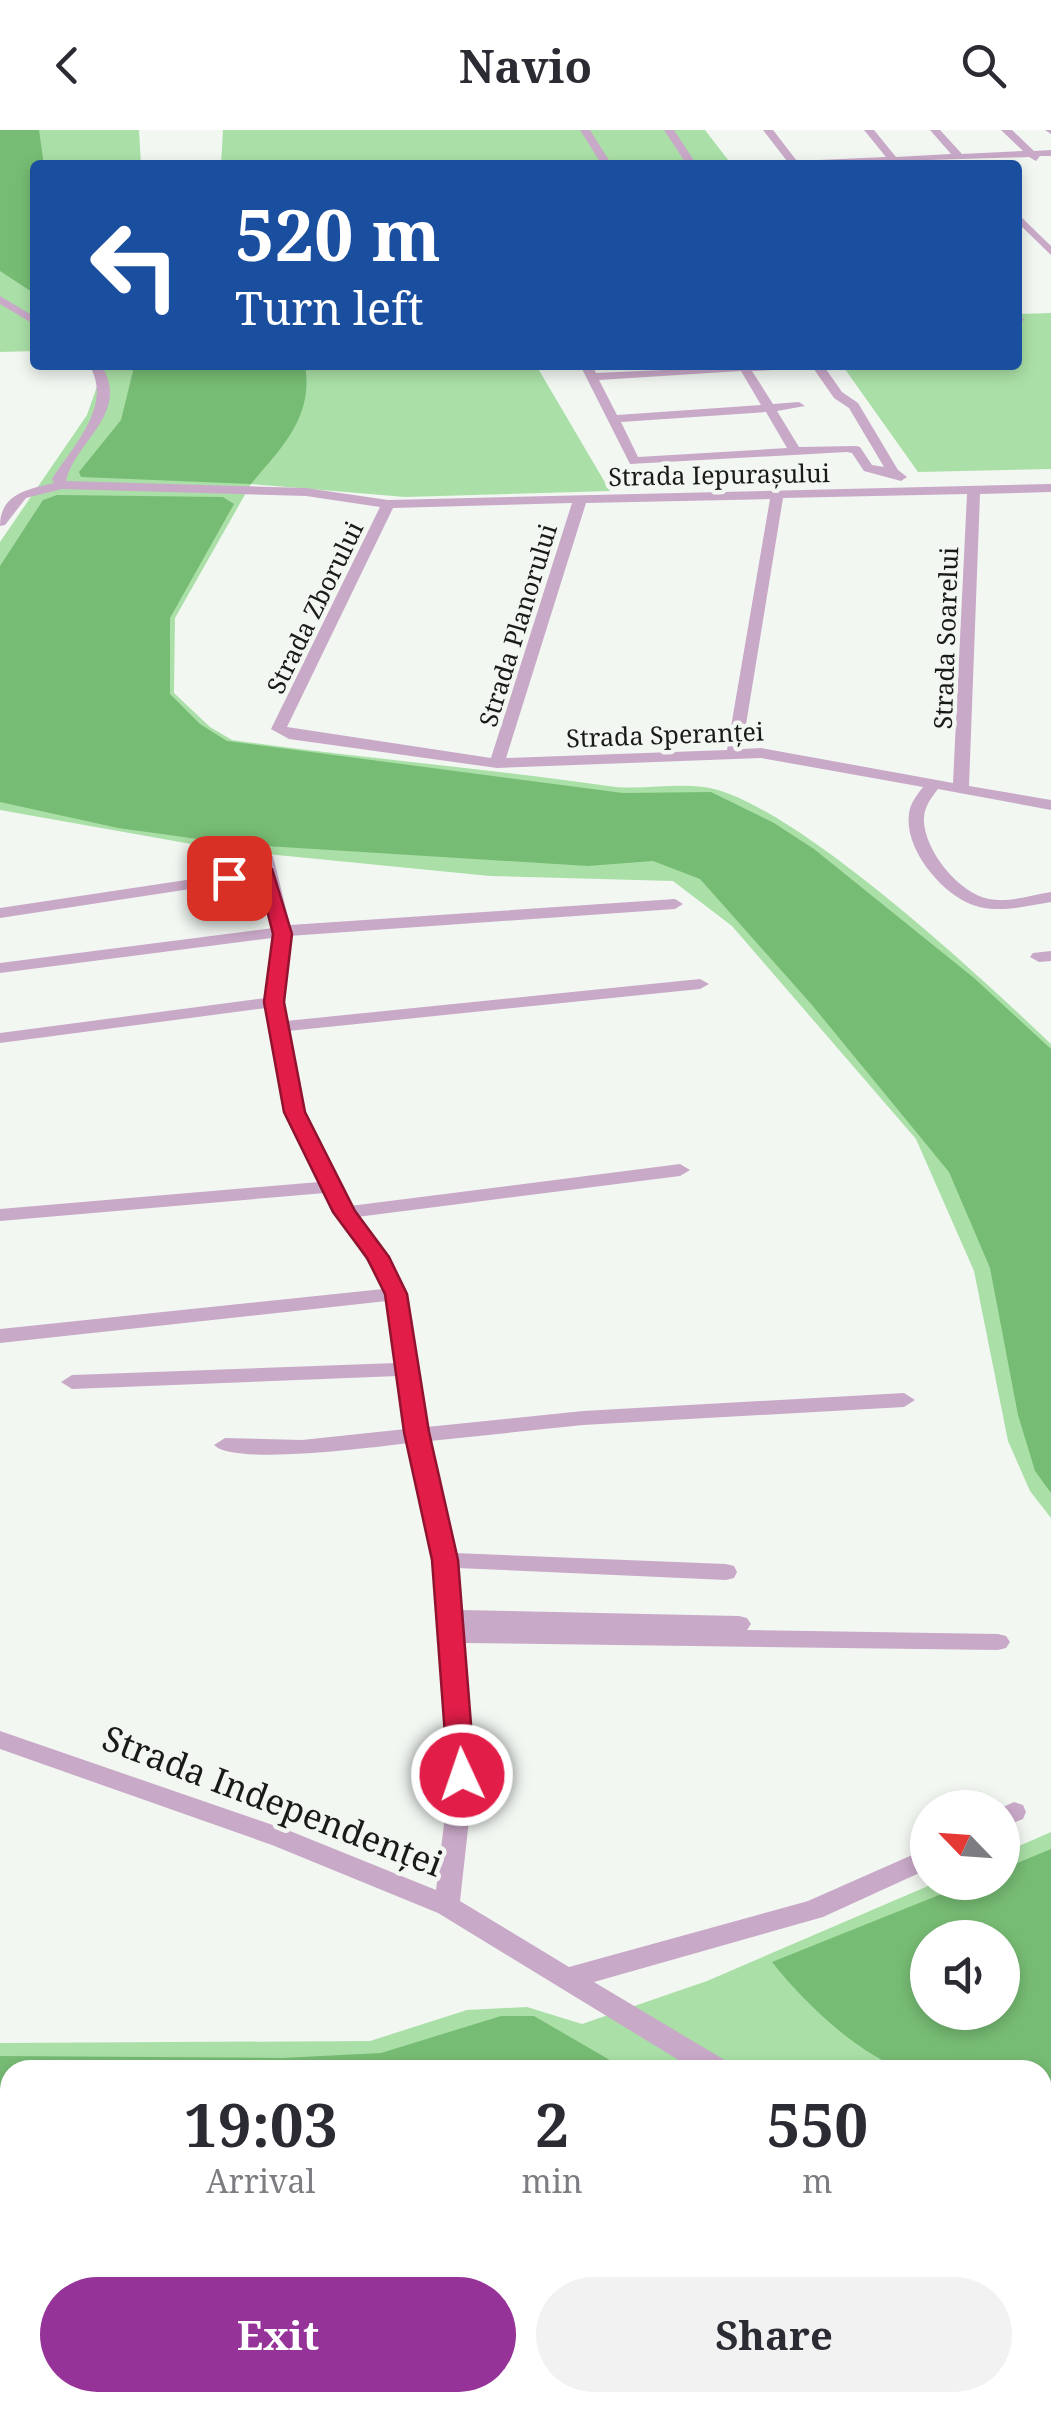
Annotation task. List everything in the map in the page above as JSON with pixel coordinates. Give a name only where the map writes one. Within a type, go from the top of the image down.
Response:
[{"type":"street","points":[[585,130],[604,160]]},
{"type":"street","points":[[669,130],[689,160]]},
{"type":"street","points":[[768,130],[791,160]]},
{"type":"street","points":[[868,130],[894,160]]},
{"type":"street","points":[[935,130],[962,160]]},
{"type":"street","points":[[1006,130],[1044,158]]},
{"type":"street","points":[[1004,160],[1044,158]]},
{"type":"street","points":[[1022,221],[1051,252]]},
{"type":"street","points":[[0,298],[30,319]]},
{"type":"street","points":[[62,486],[58,480],[107,396],[100,370]]},
{"type":"street","points":[[620,370],[589,371],[634,460],[641,462],[854,449],[868,468],[895,474],[1051,476]]},
{"type":"street","points":[[745,370],[796,452]]},
{"type":"street","points":[[821,370],[838,394],[854,406],[895,474]]},
{"type":"street","points":[[612,419],[800,406]]},
{"type":"street","name":"Strada Iepurașului","points":[[0,522],[20,495],[62,486],[306,492],[388,504],[1051,488]]},
{"type":"street","name":"Strada Soarelui","points":[[961,788],[974,490]]},
{"type":"street","points":[[734,752],[777,496]]},
{"type":"street","name":"Strada Planorului","points":[[497,763],[580,500]]},
{"type":"street","name":"Strada Zborului","points":[[280,729],[388,504]]},
{"type":"street","name":"Strada Speranței","points":[[280,729],[319,741],[497,763],[734,752],[790,756],[1051,805]]},
{"type":"street","points":[[935,783],[922,797],[916,827],[925,852],[951,881],[982,902],[1051,897]]},
{"type":"street","points":[[0,913],[265,864],[281,910],[283,934],[274,1002],[294,1112],[344,1212],[377,1257],[396,1294],[416,1432],[445,1560],[462,1775],[447,1906]]},
{"type":"street","points":[[0,968],[283,934],[675,904]]},
{"type":"street","points":[[278,1027],[700,984]]},
{"type":"street","points":[[0,1038],[274,1002]]},
{"type":"street","points":[[344,1212],[680,1170]]},
{"type":"street","points":[[0,1216],[331,1187]]},
{"type":"street","points":[[0,1336],[396,1294]]},
{"type":"street","points":[[72,1382],[408,1370]]},
{"type":"street","points":[[225,1446],[302,1447],[399,1439],[416,1432],[904,1400]]},
{"type":"street","points":[[445,1560],[726,1572]]},
{"type":"street","points":[[452,1626],[845,1628]]},
{"type":"street","points":[[452,1626],[998,1642]]},
{"type":"street","name":"Strada Independenței","points":[[0,1740],[311,1847],[447,1906],[702,2060]]},
{"type":"street","points":[[568,1978],[814,1910],[910,1866]]},
{"type":"shaded area","points":[[0,130],[139,130],[141,160],[30,160],[30,351],[0,352]]},
{"type":"shaded area","points":[[0,130],[39,130],[43,160],[30,160],[30,291],[0,271]]},
{"type":"shaded area","points":[[223,130],[705,130],[728,160],[221,160]]},
{"type":"shaded area","points":[[1051,313],[1051,469],[918,472],[846,370],[1022,370],[1022,314]]},
{"type":"shaded area","points":[[96,370],[539,370],[610,491],[405,497],[251,484],[175,618],[174,693],[210,727],[232,740],[608,786],[714,789],[751,804],[841,862],[937,940],[1051,1044],[1051,1518],[1030,1491],[1008,1441],[974,1271],[916,1139],[732,926],[673,881],[490,876],[225,850],[0,810],[0,542],[87,415],[101,375]]},
{"type":"shaded area","points":[[306,370],[307,384],[293,430],[251,484],[81,477],[79,472],[121,420],[133,371]]},
{"type":"shaded area","points":[[57,495],[223,497],[234,504],[170,618],[170,694],[200,724],[227,741],[623,793],[711,792],[774,823],[814,849],[974,978],[1051,1049],[1051,1493],[1035,1471],[1018,1415],[990,1268],[949,1172],[812,1005],[700,879],[653,861],[588,866],[234,844],[118,828],[0,802],[0,566],[43,500]]},
{"type":"shaded area","points":[[1051,1832],[1051,2060],[0,2060],[0,2043],[370,2041],[467,2010],[527,2007],[582,2024],[707,1981],[910,1894],[910,1900],[1020,1900],[1020,1846]]},
{"type":"shaded area","points":[[1051,1849],[1051,2060],[883,2060],[831,2024],[772,1962],[927,1900],[1020,1900],[1020,1862]]},
{"type":"shaded area","points":[[501,2016],[534,2016],[610,2060],[0,2060],[0,2056],[283,2058],[381,2053]]},
{"type":"route","points":[[229,878],[266,872],[273,889],[281,910],[283,934],[274,1002],[294,1112],[302,1135],[344,1212],[390,1276],[396,1294],[416,1432],[445,1560],[462,1775]]}]
